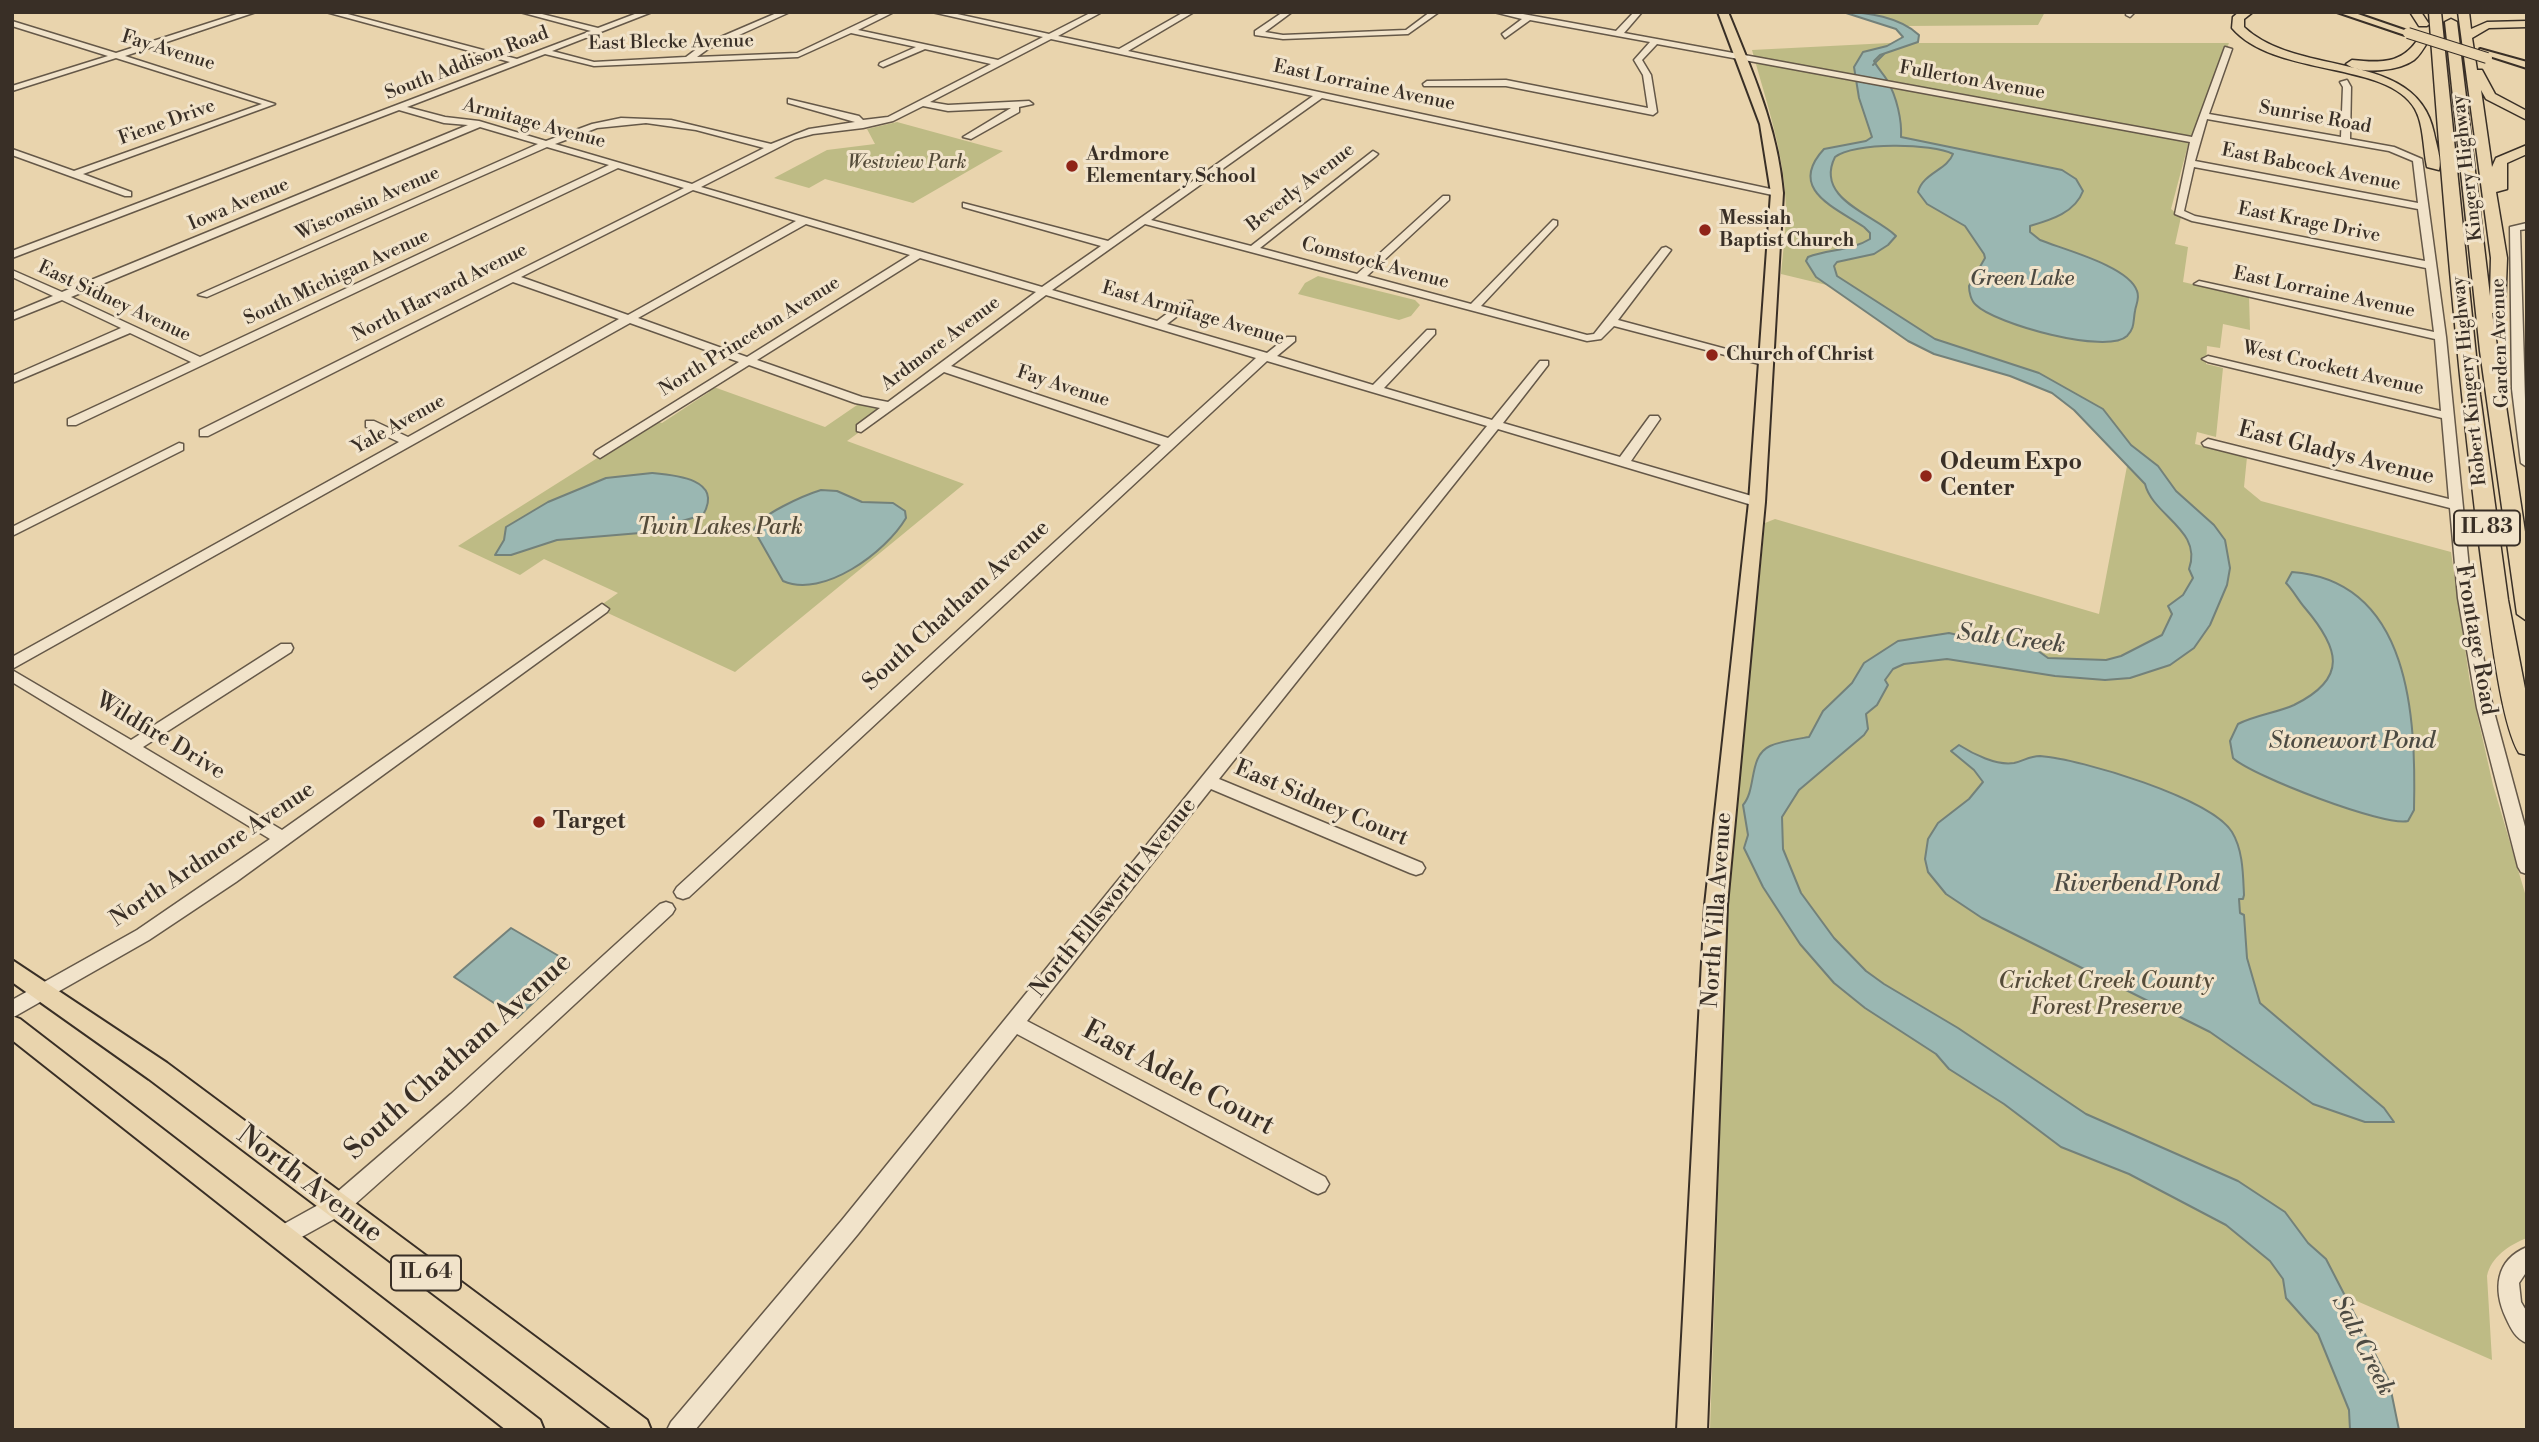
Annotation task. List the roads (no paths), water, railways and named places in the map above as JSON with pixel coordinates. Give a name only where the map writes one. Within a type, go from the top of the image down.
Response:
[{"type":"highway","points":[[2248,12],[2239,18],[2238,28],[2254,42],[2377,79],[2410,96],[2421,109],[2460,306]]},
{"type":"highway","points":[[2262,12],[2248,24],[2260,41],[2328,61],[2365,64],[2399,62],[2413,57],[2422,41]]},
{"type":"highway","points":[[2415,12],[2423,18],[2424,66]]},
{"type":"highway","name":"Robert Kingery Highway","points":[[2435,12],[2460,306],[2490,558],[2511,688],[2527,747]]},
{"type":"highway","name":"Kingery Highway","points":[[2449,12],[2493,383],[2527,614]]},
{"type":"highway","points":[[2463,12],[2499,258],[2493,383]]},
{"type":"highway","points":[[2467,36],[2487,25],[2527,24]]},
{"type":"highway","points":[[2470,58],[2490,96],[2527,116]]},
{"type":"highway","points":[[2426,90],[2434,167]]},
{"type":"highway","points":[[2494,219],[2501,198],[2499,165],[2506,157],[2527,149]]},
{"type":"main road","name":"North Villa Avenue","points":[[1692,1430],[1716,905],[1757,502],[1767,363],[1771,250],[1777,193],[1777,167],[1742,57],[1723,12]]},
{"type":"main road","points":[[2342,12],[2485,55],[2527,71]]},
{"type":"main road","points":[[2357,12],[2408,31]]},
{"type":"main road","points":[[2485,55],[2527,65]]},
{"type":"main road","name":"North Avenue","points":[[12,969],[158,1071],[637,1430]]},
{"type":"main road","name":"IL 64","points":[[12,1026],[530,1430]]},
{"type":"street","points":[[12,89],[252,12]]},
{"type":"street","points":[[330,12],[519,62]]},
{"type":"street","points":[[524,12],[600,31]]},
{"type":"street","name":"South Addison Road","points":[[12,255],[648,12]]},
{"type":"street","points":[[688,60],[705,47],[786,12]]},
{"type":"street","points":[[851,31],[890,12]]},
{"type":"street","name":"North Harvard Avenue","points":[[204,433],[772,147],[806,132],[890,119],[1098,12]]},
{"type":"street","points":[[1120,52],[1190,12]]},
{"type":"street","points":[[1288,12],[1258,33],[1283,37],[1358,31],[1408,32],[1435,12]]},
{"type":"street","name":"Fullerton Avenue","points":[[1498,12],[2195,140]]},
{"type":"street","points":[[1618,34],[1638,12]]},
{"type":"street","name":"East Lorraine Avenue","points":[[942,13],[1777,193]]},
{"type":"street","points":[[1505,36],[1528,18]]},
{"type":"street","name":"Fay Avenue","points":[[12,23],[271,104]]},
{"type":"street","points":[[851,31],[999,63]]},
{"type":"street","name":"East Blecke Avenue","points":[[545,52],[591,64],[798,55],[851,31]]},
{"type":"street","points":[[1427,84],[1506,83],[1653,113],[1647,75],[1638,60],[1655,41]]},
{"type":"street","points":[[883,65],[922,47]]},
{"type":"street","points":[[2190,163],[2195,140],[2228,49]]},
{"type":"street","points":[[2344,82],[2347,87],[2345,141]]},
{"type":"street","points":[[1547,90],[1555,84]]},
{"type":"street","points":[[1145,221],[1320,95]]},
{"type":"street","points":[[792,101],[856,118],[863,125]]},
{"type":"street","points":[[922,103],[948,108],[1015,107],[1029,104]]},
{"type":"street","name":"Fiene Drive","points":[[75,174],[271,104]]},
{"type":"street","points":[[968,137],[1016,110],[1015,107]]},
{"type":"street","name":"Armitage Avenue","points":[[401,108],[444,120],[479,124],[617,165]]},
{"type":"street","name":"Sunrise Road","points":[[2205,116],[2391,149],[2417,159]]},
{"type":"street","name":"Wisconsin Avenue","points":[[204,295],[546,144],[595,125],[648,119],[684,123],[772,147]]},
{"type":"street","name":"Iowa Avenue","points":[[12,317],[479,124]]},
{"type":"street","name":"South Addison Road","points":[[12,265],[303,151],[299,147]]},
{"type":"street","points":[[12,152],[128,194]]},
{"type":"street","name":"Beverly Avenue","points":[[1252,250],[1373,154]]},
{"type":"street","name":"Frontage Road","points":[[2417,159],[2440,337],[2465,598],[2485,708],[2527,867]]},
{"type":"street","name":"East Babcock Avenue","points":[[2190,163],[2425,207]]},
{"type":"street","name":"East Krage Drive","points":[[2190,163],[2179,212],[2192,218],[2432,266]]},
{"type":"street","name":"East Armitage Avenue","points":[[617,165],[1757,502]]},
{"type":"street","name":"South Michigan Avenue","points":[[72,422],[617,165]]},
{"type":"street","points":[[1359,278],[1446,198]]},
{"type":"street","points":[[966,205],[1110,245]]},
{"type":"street","name":"Yale Avenue","points":[[12,664],[805,220]]},
{"type":"street","name":"Ardmore Avenue","points":[[861,428],[1044,291],[1145,221]]},
{"type":"street","name":"Comstock Avenue","points":[[1145,221],[1587,338],[1597,337],[1611,322]]},
{"type":"street","points":[[1474,307],[1553,223]]},
{"type":"street","name":"Garden Avenue","points":[[2523,226],[2515,227],[2522,284],[2527,463]]},
{"type":"street","points":[[1666,250],[1611,322],[1767,363]]},
{"type":"street","name":"North Princeton Avenue","points":[[600,454],[920,253]]},
{"type":"street","name":"East Sidney Avenue","points":[[12,273],[201,362]]},
{"type":"street","points":[[513,278],[859,400],[890,406]]},
{"type":"street","name":"East Lorraine Avenue","points":[[2199,284],[2440,337]]},
{"type":"street","points":[[1160,324],[1188,303]]},
{"type":"street","points":[[12,380],[129,329]]},
{"type":"street","points":[[1377,388],[1431,332]]},
{"type":"street","name":"South Chatham Avenue","points":[[682,892],[1267,356],[1291,339]]},
{"type":"street","name":"West Crockett Avenue","points":[[2208,359],[2448,416]]},
{"type":"street","name":"North Ellsworth Avenue","points":[[679,1430],[850,1227],[1544,363]]},
{"type":"street","name":"Fay Avenue","points":[[942,368],[1172,444]]},
{"type":"street","points":[[1623,462],[1654,419]]},
{"type":"street","points":[[370,424],[409,442]]},
{"type":"street","name":"East Gladys Avenue","points":[[2208,443],[2455,505]]},
{"type":"street","points":[[12,532],[179,447]]},
{"type":"street","name":"North Ardmore Avenue","points":[[12,1010],[143,934],[283,839],[602,610]]},
{"type":"street","points":[[133,746],[286,648]]},
{"type":"street","name":"Wildfire Drive","points":[[12,675],[283,839]]},
{"type":"street","name":"East Sidney Court","points":[[1208,781],[1416,868]]},
{"type":"street","name":"South Chatham Avenue","points":[[281,1237],[337,1206],[458,1100],[666,909]]},
{"type":"street","name":"East Adele Court","points":[[1013,1023],[1318,1184]]},
{"type":"street","points":[[2527,1258],[2511,1271],[2506,1287],[2515,1317],[2527,1332]]},
{"type":"water","name":"Green Lake","points":[[1843,12],[1893,20],[1919,35],[1918,42],[1880,55],[1874,61],[1894,94],[1900,116],[1901,137],[2062,170],[2076,179],[2083,191],[2074,205],[2061,214],[2030,226],[2030,232],[2040,240],[2109,266],[2122,274],[2137,291],[2138,299],[2131,330],[2127,336],[2116,341],[2075,340],[2051,335],[1987,313],[1974,303],[1969,288],[1985,258],[1984,254],[1965,226],[1927,204],[1918,192],[1925,180],[1946,164],[1953,154],[1912,146],[1858,149],[1835,157],[1831,172],[1833,184],[1840,195],[1896,236],[1874,254],[1837,262],[1834,266],[1837,276],[1935,339],[2039,373],[2103,409],[2131,445],[2158,466],[2176,491],[2214,525],[2225,540],[2230,568],[2227,585],[2210,625],[2194,648],[2170,665],[2130,678],[2105,680],[2055,676],[1947,659],[1904,664],[1893,669],[1885,680],[1888,685],[1877,705],[1866,714],[1868,729],[1864,735],[1799,790],[1782,817],[1783,849],[1801,893],[1834,938],[1866,971],[1958,1028],[2086,1114],[2238,1181],[2285,1212],[2308,1243],[2326,1259],[2389,1381],[2399,1430],[2350,1430],[2349,1410],[2318,1334],[2286,1298],[2283,1279],[2270,1261],[2226,1225],[2129,1174],[2061,1147],[2004,1104],[1949,1069],[1936,1054],[1865,1008],[1834,983],[1800,944],[1763,887],[1744,848],[1748,835],[1743,805],[1750,790],[1758,757],[1770,746],[1809,737],[1823,711],[1852,683],[1864,663],[1898,641],[1949,633],[1980,640],[2005,640],[2034,648],[2048,658],[2106,660],[2121,656],[2162,635],[2172,614],[2168,606],[2183,595],[2193,578],[2189,569],[2189,544],[2183,533],[2157,505],[2145,484],[2074,410],[2052,393],[2010,376],[1934,354],[1908,341],[1816,277],[1806,261],[1808,257],[1855,246],[1870,239],[1870,233],[1864,227],[1819,196],[1812,186],[1810,175],[1814,163],[1824,149],[1866,141],[1872,137],[1859,98],[1854,67],[1863,52],[1887,46],[1903,37],[1896,29]]},
{"type":"water","points":[[652,473],[673,475],[702,486],[708,503],[703,515],[640,533],[557,540],[511,555],[495,555],[504,540],[506,527],[548,502],[606,478]]},
{"type":"water","points":[[821,490],[837,491],[862,502],[893,503],[905,511],[906,518],[884,545],[852,569],[816,584],[799,585],[783,581],[754,530],[757,524],[773,512]]},
{"type":"water","name":"Stonewort Pond","points":[[2292,572],[2332,581],[2362,600],[2384,628],[2399,661],[2413,736],[2414,810],[2408,821],[2374,816],[2319,798],[2265,776],[2233,758],[2230,741],[2238,724],[2294,705],[2312,695],[2331,673],[2333,661],[2325,636],[2286,583]]},
{"type":"water","name":"Riverbend Pond","points":[[1959,745],[2000,763],[2014,763],[2040,756],[2113,772],[2173,794],[2219,819],[2232,832],[2240,854],[2244,895],[2243,899],[2239,899],[2240,913],[2244,915],[2247,958],[2260,1003],[2384,1108],[2394,1122],[2365,1122],[2313,1104],[2210,1032],[1982,918],[1946,894],[1928,872],[1925,859],[1928,839],[1938,823],[1969,799],[1983,782],[1974,770],[1951,751]]},
{"type":"water","points":[[511,928],[569,962],[568,970],[517,1018],[454,977]]},
{"type":"waterway","name":"Salt Creek","points":[[1873,65],[1884,54]]},
{"type":"place","name":"Ardmore Elementary School","points":[[1072,166]]},
{"type":"place","name":"Messiah Baptist Church","points":[[1705,230]]},
{"type":"place","name":"Church of Christ","points":[[1712,355]]},
{"type":"place","name":"Odeum Expo Center","points":[[1926,476]]},
{"type":"place","name":"Target","points":[[539,822]]},
{"type":"park label","name":"Westview Park","points":[[907,163]]},
{"type":"park label","name":"Twin Lakes Park","points":[[720,528]]},
{"type":"park label","name":"Cricket Creek County Forest Preserve","points":[[2106,995]]}]
